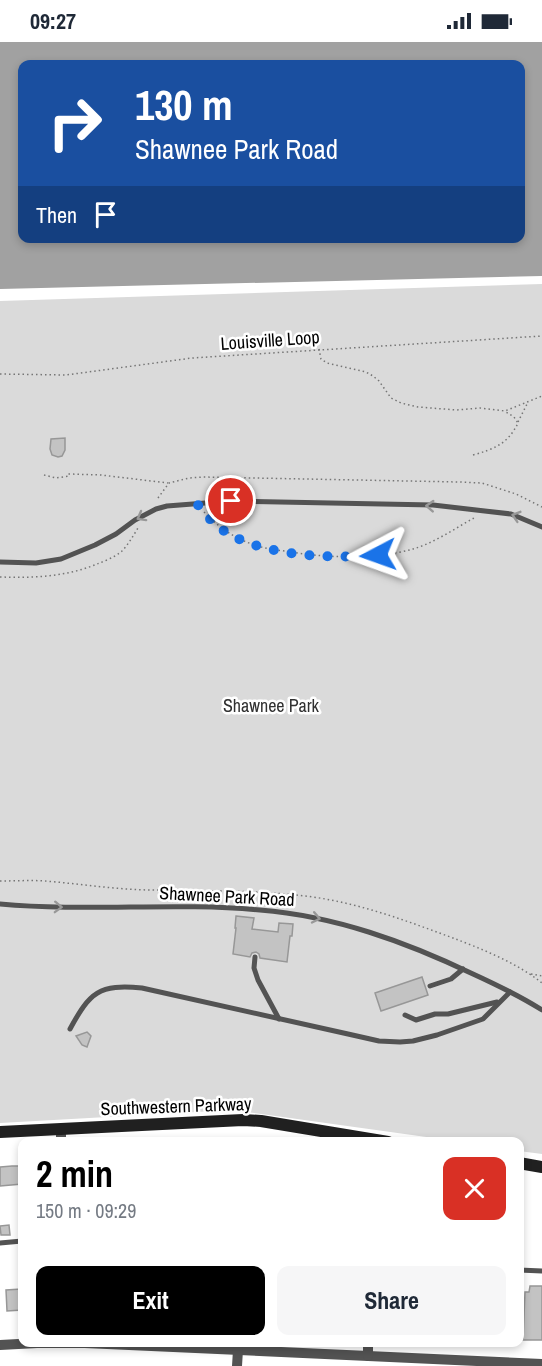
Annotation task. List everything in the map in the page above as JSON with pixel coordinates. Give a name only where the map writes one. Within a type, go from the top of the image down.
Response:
[{"type":"street","name":"Southwestern Parkway","points":[[0,1132],[62,1135],[243,1120],[357,1137]]},
{"type":"street","points":[[524,1164],[542,1167]]},
{"type":"street","points":[[0,1345],[18,1344]]},
{"type":"street","points":[[162,1347],[542,1364]]},
{"type":"street","points":[[368,1347],[368,1356]]},
{"type":"street","points":[[237,1366],[238,1350]]},
{"type":"lane","points":[[0,562],[36,563],[61,559],[116,534],[135,520],[156,509],[167,506],[231,501],[422,505],[511,514],[542,527]]},
{"type":"lane","name":"Shawnee Park Road","points":[[0,904],[63,907],[211,908],[284,912],[318,918],[392,939],[463,969],[542,1010]]},
{"type":"lane","points":[[255,957],[254,968],[258,980],[279,1019]]},
{"type":"lane","points":[[430,986],[451,978],[463,969]]},
{"type":"lane","points":[[70,1029],[89,998],[106,989],[125,986],[379,1041],[413,1041],[483,1019],[510,992]]},
{"type":"lane","points":[[405,1015],[416,1020],[435,1014],[448,1014],[499,1002]]},
{"type":"lane","points":[[0,1243],[18,1241]]},
{"type":"lane","points":[[524,1270],[542,1271]]},
{"type":"path","name":"Louisville Loop","points":[[0,374],[66,375],[192,358],[542,336]]},
{"type":"path","points":[[319,349],[321,359],[327,363],[366,372],[373,376],[391,398],[401,403],[418,407],[457,410],[480,408],[505,411],[518,423]]},
{"type":"path","points":[[505,411],[542,396]]},
{"type":"path","points":[[472,455],[494,448],[508,439],[529,402]]},
{"type":"path","points":[[44,475],[61,478],[69,474],[91,474],[169,483],[203,477],[482,483],[516,494],[542,507]]},
{"type":"path","points":[[158,498],[169,483]]},
{"type":"path","points":[[197,504],[215,525],[244,541],[258,546],[310,555],[343,557],[412,549],[437,539],[488,511]]},
{"type":"path","points":[[0,578],[62,575],[85,569],[124,550],[140,524]]},
{"type":"path","points":[[530,974],[542,976]]},
{"type":"green space","name":"Shawnee Park","points":[[542,284],[542,1154],[524,1152],[524,1137],[426,1137],[232,1110],[0,1123],[0,301]]},
{"type":"shaded area","points":[[0,42],[542,42],[542,276],[0,289]]},
{"type":"building","points":[[65,438],[65,450],[62,456],[52,455],[51,439]]},
{"type":"building","points":[[236,916],[254,918],[252,929],[278,932],[279,923],[293,924],[287,962],[260,958],[256,952],[250,957],[233,954]]},
{"type":"building","points":[[422,977],[428,995],[381,1011],[375,993]]},
{"type":"building","points":[[87,1032],[91,1036],[87,1047],[82,1045],[76,1036]]},
{"type":"building","points":[[18,1166],[18,1184],[0,1186],[0,1167]]},
{"type":"building","points":[[9,1225],[10,1235],[1,1235],[0,1226]]},
{"type":"building","points":[[530,1286],[542,1286],[542,1340],[524,1340],[525,1292],[529,1292]]},
{"type":"building","points":[[18,1289],[18,1310],[7,1311],[6,1290]]},
{"type":"route","points":[[231,501],[197,504],[215,525],[258,546],[310,555],[343,557],[378,555]]}]
